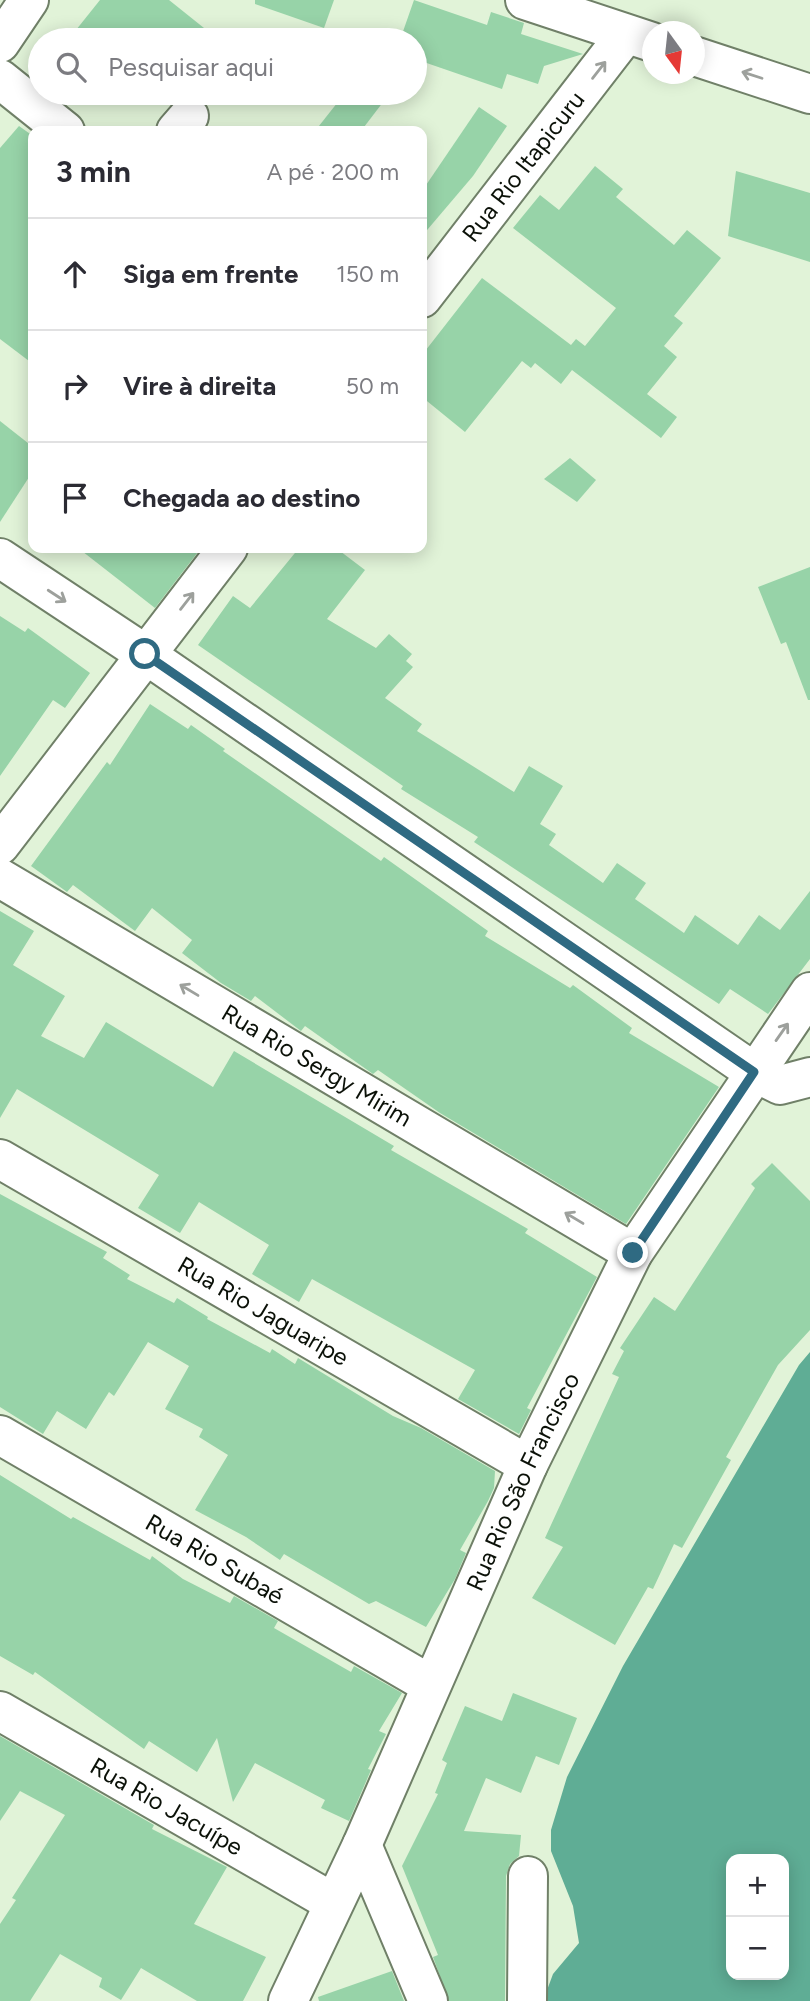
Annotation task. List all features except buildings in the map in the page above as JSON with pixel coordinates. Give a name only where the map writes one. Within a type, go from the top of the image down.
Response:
[{"type":"street","points":[[0,43],[29,0]]},
{"type":"street","points":[[525,0],[640,38]]},
{"type":"street","name":"Rua Rio Itapicuru","points":[[427,292],[640,38]]},
{"type":"street","points":[[705,59],[810,94]]},
{"type":"street","points":[[0,79],[28,101]]},
{"type":"street","points":[[32,105],[59,126]]},
{"type":"street","points":[[0,845],[224,553]]},
{"type":"street","points":[[0,558],[145,654],[754,1072],[780,1086],[810,1077]]},
{"type":"street","name":"Rua Rio Sergy Mirim","points":[[0,878],[633,1253]]},
{"type":"street","name":"Rua Rio São Francisco","points":[[288,2001],[332,1902],[362,1845],[528,1465],[633,1253],[810,992]]},
{"type":"street","name":"Rua Rio Jaguaripe","points":[[0,1159],[528,1465]]},
{"type":"street","name":"Rua Rio Subaé","points":[[0,1435],[431,1685]]},
{"type":"street","name":"Rua Rio Jacuípe","points":[[0,1712],[332,1902]]},
{"type":"street","points":[[362,1845],[428,2001]]},
{"type":"street","points":[[527,2001],[528,1876]]},
{"type":"water","points":[[810,1352],[810,2001],[543,2001],[553,1974],[579,1943],[573,1906],[551,1851],[551,1830],[567,1777],[623,1666],[799,1365]]},
{"type":"route","points":[[145,654],[754,1072],[633,1253]]}]
